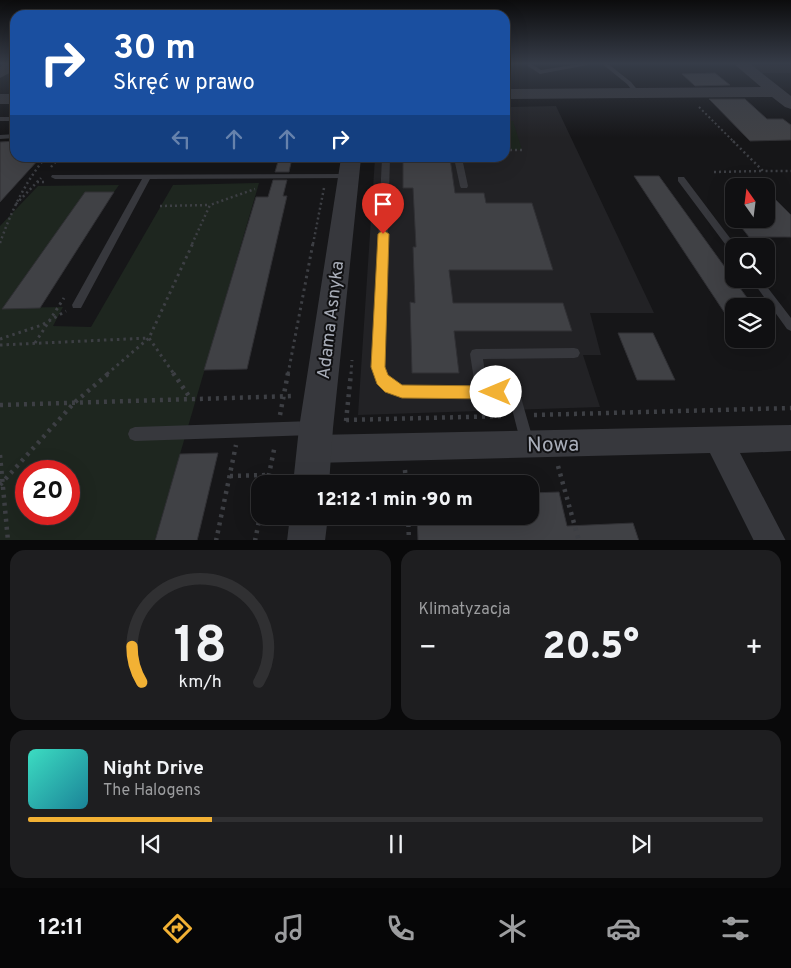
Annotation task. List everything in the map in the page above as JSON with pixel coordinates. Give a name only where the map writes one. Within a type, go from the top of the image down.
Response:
[{"type":"street","points":[[770,88],[791,104]]},
{"type":"street","points":[[510,94],[775,92]]},
{"type":"street","name":"Adama Asnyka","points":[[312,475],[342,170]]},
{"type":"street","name":"Nowa","points":[[315,439],[527,444],[791,438]]},
{"type":"street","points":[[718,440],[771,540]]},
{"type":"street","points":[[306,540],[307,525]]},
{"type":"lane","points":[[633,88],[637,93]]},
{"type":"lane","points":[[386,162],[378,367],[382,379],[390,387],[402,392],[509,392],[516,398],[527,444]]},
{"type":"lane","points":[[459,162],[464,186]]},
{"type":"lane","points":[[55,177],[269,176],[342,170]]},
{"type":"lane","points":[[77,305],[147,177]]},
{"type":"lane","points":[[681,179],[725,238]]},
{"type":"lane","points":[[763,288],[791,326]]},
{"type":"lane","points":[[482,392],[476,354],[574,353]]},
{"type":"lane","points":[[135,434],[240,430],[315,439]]},
{"type":"path","points":[[694,101],[763,171]]},
{"type":"path","points":[[510,150],[522,150]]},
{"type":"path","points":[[0,242],[12,209],[41,162]]},
{"type":"path","points":[[284,397],[319,212],[342,170]]},
{"type":"path","points":[[714,172],[791,171]]},
{"type":"path","points":[[160,206],[210,205],[260,188],[269,176]]},
{"type":"path","points":[[12,209],[41,178]]},
{"type":"path","points":[[1,484],[74,403],[149,338],[210,205]]},
{"type":"path","points":[[0,339],[42,325],[77,305]]},
{"type":"path","points":[[149,338],[191,399]]},
{"type":"path","points":[[0,346],[149,338]]},
{"type":"path","points":[[0,405],[320,395]]},
{"type":"path","points":[[346,420],[791,408]]},
{"type":"path","points":[[216,540],[240,430]]},
{"type":"path","points":[[0,455],[1,484],[8,540]]},
{"type":"path","points":[[556,461],[579,540]]},
{"type":"path","points":[[405,462],[406,475]]},
{"type":"path","points":[[230,476],[251,476]]},
{"type":"path","points":[[255,540],[258,525]]},
{"type":"path","points":[[408,525],[409,540]]},
{"type":"shaded area","points":[[556,106],[654,313],[590,313],[601,355],[583,355],[600,407],[358,415],[375,162],[510,162],[510,107]]},
{"type":"shaded area","points":[[510,121],[513,121],[522,150],[510,149]]},
{"type":"shaded area","points":[[259,183],[155,540],[0,540],[0,226],[38,186],[119,185],[114,192],[85,193],[3,308],[63,307],[53,326],[91,327],[173,185]]},
{"type":"building","points":[[709,99],[745,99],[767,119],[783,119],[791,125],[791,140],[750,141]]},
{"type":"building","points":[[10,141],[10,162],[36,162],[0,202],[0,142]]},
{"type":"building","points":[[278,162],[291,162],[289,172],[275,172]]},
{"type":"building","points":[[403,162],[451,162],[455,193],[484,193],[486,203],[532,203],[553,270],[449,270],[453,303],[563,303],[572,331],[454,331],[459,373],[412,373],[410,302],[415,303],[413,247],[416,247],[413,188],[403,188]]},
{"type":"building","points":[[634,176],[659,176],[725,267],[725,288],[740,288],[747,298],[725,298],[725,313]]},
{"type":"building","points":[[273,180],[287,180],[283,196],[287,196],[247,369],[204,370],[256,197],[268,197]]},
{"type":"building","points":[[85,192],[114,192],[40,308],[2,309]]},
{"type":"building","points":[[775,199],[791,215],[791,237],[749,237],[742,228],[775,228]]},
{"type":"building","points":[[618,333],[653,333],[675,380],[637,380]]},
{"type":"building","points":[[218,453],[197,540],[155,540],[180,454]]},
{"type":"building","points":[[559,492],[567,526],[633,523],[639,540],[418,540],[417,525],[539,525],[539,493]]},
{"type":"route","points":[[383,234],[378,367],[382,379],[390,387],[402,392],[496,392]]}]
